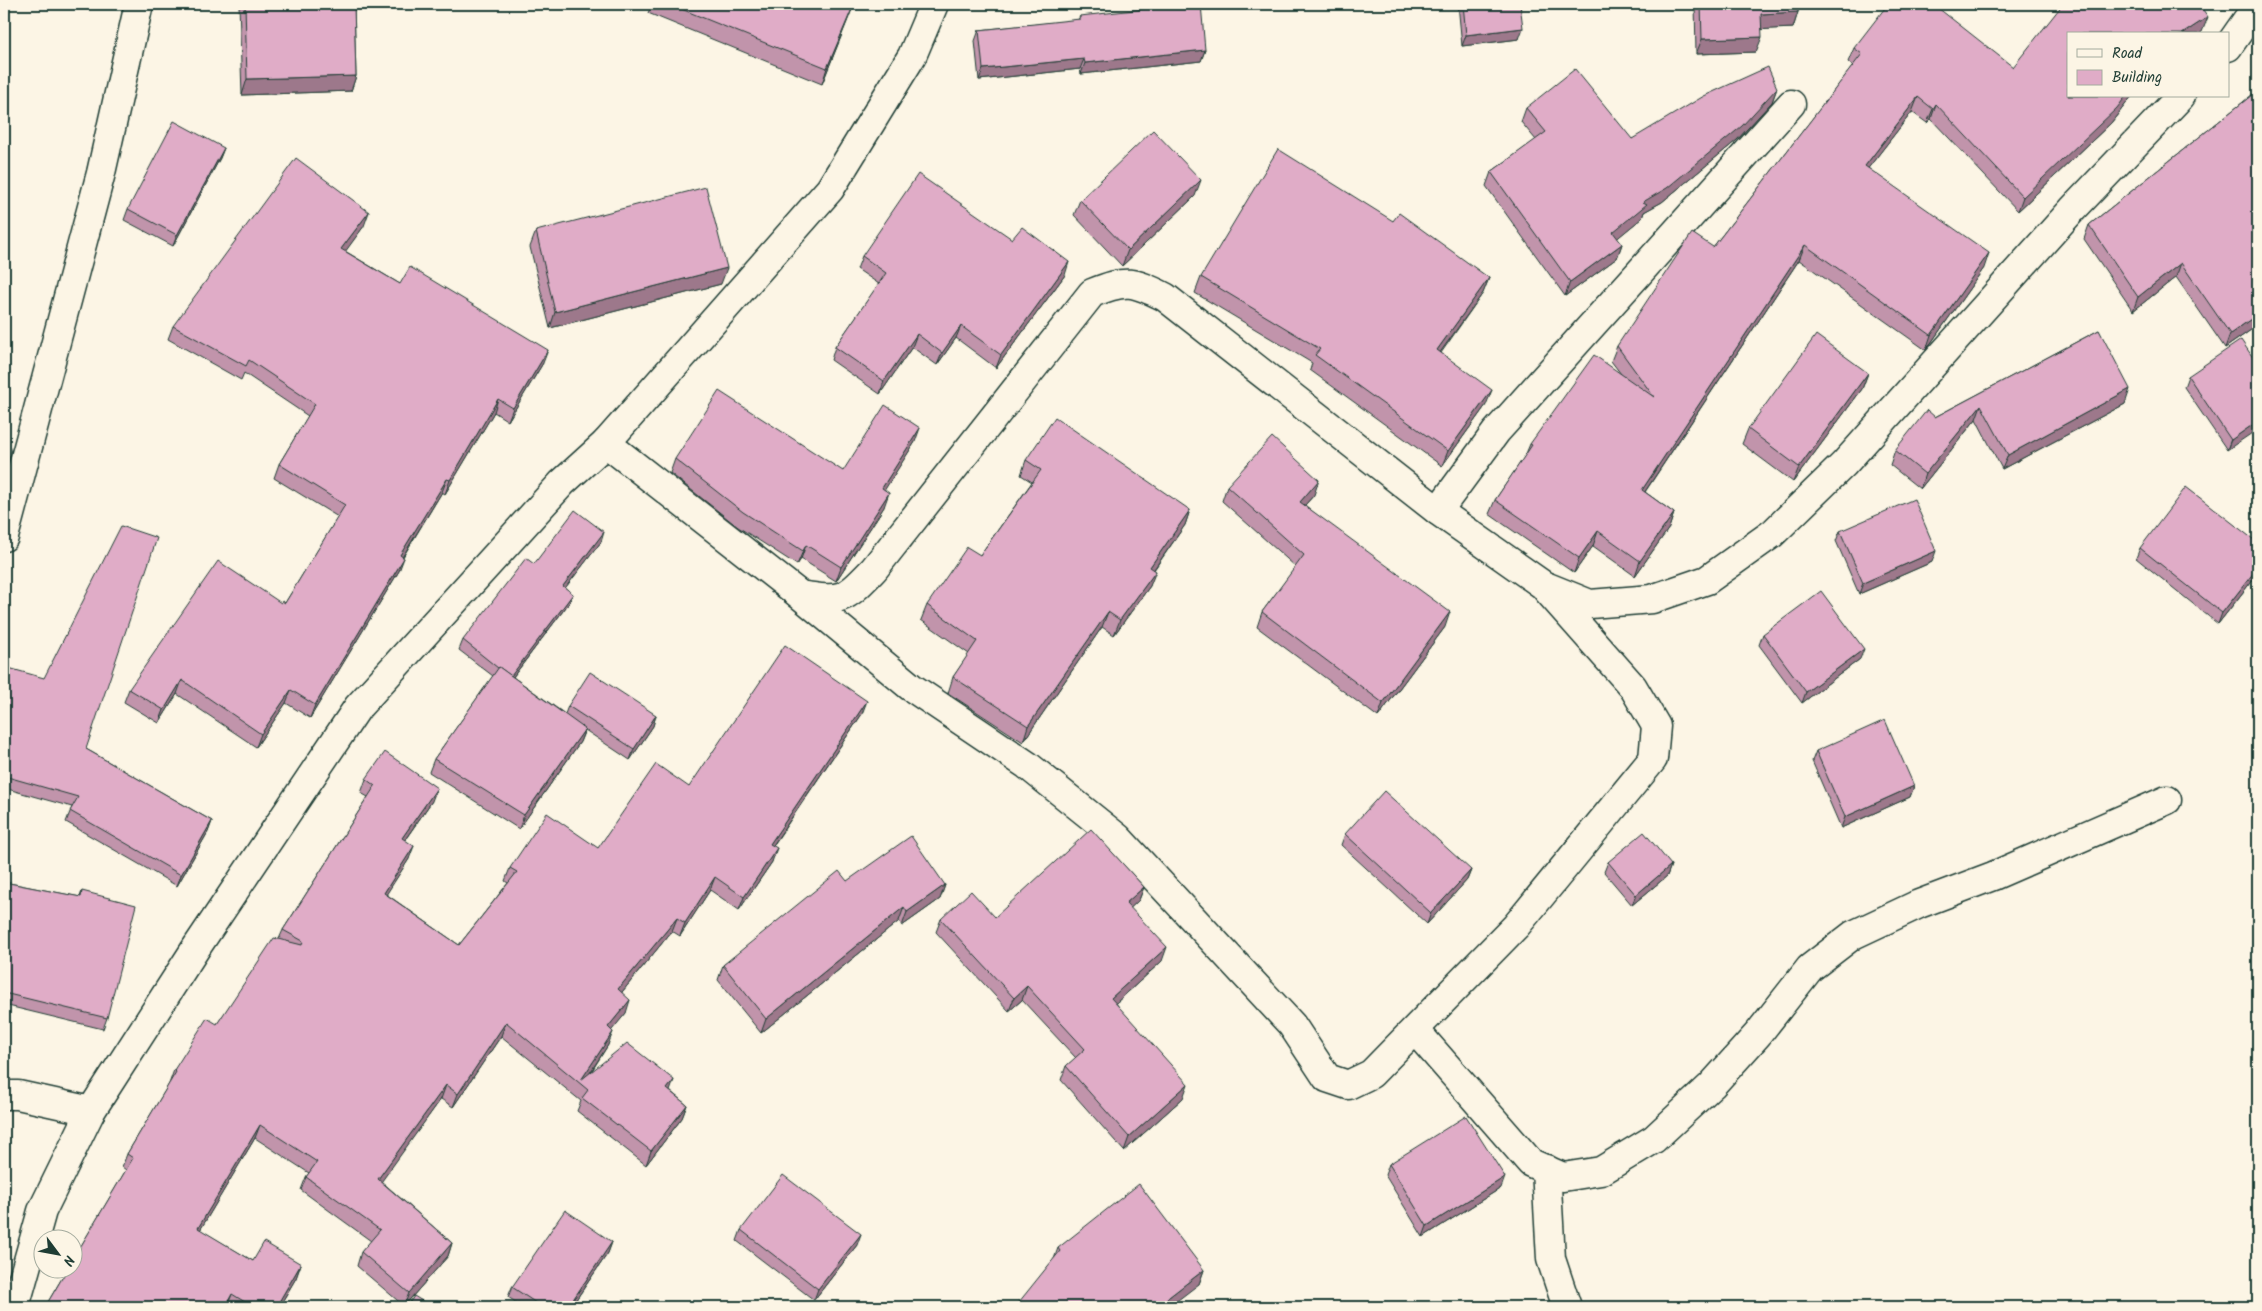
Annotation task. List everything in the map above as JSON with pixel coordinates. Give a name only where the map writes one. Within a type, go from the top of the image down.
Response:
[{"type":"street","points":[[4,537],[101,172],[139,4]]},
{"type":"street","points":[[15,1307],[42,1211],[91,1111],[185,964],[358,707],[562,483],[606,443],[830,189],[912,56],[934,4]]},
{"type":"street","points":[[2230,44],[2258,4]]},
{"type":"street","points":[[800,595],[830,600],[850,594],[874,569],[1092,293],[1115,284],[1139,284],[1165,297],[1438,511],[1543,585],[1590,604],[1652,599],[1707,580],[1773,533],[1844,464],[2072,210],[2179,98]]},
{"type":"street","points":[[1438,511],[1496,432],[1791,104]]},
{"type":"street","points":[[606,443],[800,595],[911,687],[1027,765],[1118,838],[1292,1025],[1326,1078],[1348,1085],[1371,1074],[1516,926],[1653,759],[1656,726],[1633,687],[1543,585]]},
{"type":"street","points":[[1415,1030],[1531,1163],[1563,1177],[1601,1171],[1654,1139],[1712,1085],[1758,1034],[1810,968],[1853,935],[1919,904],[1993,876],[2167,800]]},
{"type":"street","points":[[4,1095],[18,1095],[91,1111]]},
{"type":"street","points":[[1546,1169],[1551,1259],[1567,1307]]},
{"type":"building","points":[[245,4],[354,4],[356,76],[247,79]]},
{"type":"building","points":[[669,4],[854,4],[827,68]]},
{"type":"building","points":[[1201,4],[1205,50],[1085,63],[1084,59],[983,69],[979,30],[1080,19],[1080,16]]},
{"type":"building","points":[[1463,4],[1520,4],[1523,28],[1466,35]]},
{"type":"building","points":[[1701,4],[1798,4],[1798,12],[1761,14],[1762,37],[1702,39]]},
{"type":"building","points":[[1888,4],[1933,4],[2013,67],[2063,4],[2199,4],[2208,17],[2185,32],[2067,32],[2067,98],[2124,98],[2117,108],[2023,197],[1936,104],[1933,109],[1918,97],[1865,166],[1989,253],[1931,335],[1805,245],[1642,490],[1674,513],[1640,561],[1598,531],[1579,558],[1495,500],[1532,445],[1530,444],[1594,355],[1654,397],[1617,346],[1692,233],[1713,247],[1862,54],[1854,48]]},
{"type":"building","points":[[1768,67],[1777,88],[1742,126],[1667,188],[1643,202],[1647,204],[1613,232],[1622,244],[1570,282],[1491,172],[1546,132],[1526,108],[1575,69],[1632,139],[1704,96]]},
{"type":"building","points":[[2257,91],[2258,314],[2230,334],[2181,263],[2138,297],[2089,225]]},
{"type":"building","points":[[174,121],[224,148],[177,235],[128,209]]},
{"type":"building","points":[[1153,130],[1201,180],[1128,250],[1080,200]]},
{"type":"building","points":[[1278,149],[1393,221],[1399,213],[1489,278],[1437,350],[1492,390],[1448,451],[1315,355],[1320,349],[1201,277]]},
{"type":"building","points":[[296,158],[369,212],[341,249],[400,284],[410,267],[548,350],[513,408],[498,399],[450,480],[447,479],[400,555],[404,558],[315,705],[291,690],[261,734],[182,680],[164,710],[129,689],[218,561],[281,603],[282,601],[285,603],[345,505],[279,464],[315,404],[249,360],[246,366],[173,326]]},
{"type":"building","points":[[918,174],[1012,239],[1022,227],[1069,262],[1001,355],[961,326],[942,353],[917,334],[884,381],[835,347],[886,273],[862,256]]},
{"type":"building","points":[[706,187],[727,268],[555,312],[536,231]]},
{"type":"building","points":[[2099,330],[2130,389],[2008,455],[1981,405],[1925,474],[1895,450],[1927,410],[1935,417]]},
{"type":"building","points":[[1816,335],[1868,373],[1799,467],[1748,429]]},
{"type":"building","points":[[2241,340],[2258,365],[2258,421],[2231,440],[2188,376]]},
{"type":"building","points":[[719,391],[843,471],[885,405],[920,428],[882,488],[889,493],[841,567],[806,545],[803,551],[743,512],[675,459]]},
{"type":"building","points":[[1055,417],[1190,510],[1150,567],[1156,571],[1120,620],[1108,612],[1028,726],[953,677],[977,641],[927,605],[967,547],[980,555],[1041,470],[1026,460]]},
{"type":"building","points":[[1272,437],[1319,480],[1300,502],[1450,612],[1383,703],[1262,612],[1304,555],[1227,486]]},
{"type":"building","points":[[2186,487],[2258,543],[2258,567],[2222,613],[2140,548]]},
{"type":"building","points":[[1914,499],[1936,551],[1863,583],[1840,531]]},
{"type":"building","points":[[575,510],[604,532],[563,586],[573,594],[511,676],[463,640],[526,558],[534,564]]},
{"type":"building","points":[[121,526],[157,538],[86,749],[212,821],[181,875],[70,811],[78,797],[4,776],[5,667],[44,678]]},
{"type":"building","points":[[1821,591],[1864,649],[1806,692],[1763,634]]},
{"type":"building","points":[[785,645],[867,701],[770,844],[777,848],[744,897],[715,877],[685,923],[677,918],[618,989],[630,1000],[608,1027],[613,1032],[581,1080],[627,1043],[674,1080],[667,1089],[687,1105],[651,1151],[582,1098],[588,1090],[506,1022],[458,1094],[446,1085],[378,1179],[452,1243],[409,1293],[361,1252],[380,1230],[306,1177],[317,1162],[260,1125],[198,1228],[253,1261],[264,1242],[301,1264],[276,1307],[253,1307],[232,1294],[225,1307],[45,1307],[62,1278],[82,1278],[82,1244],[133,1158],[127,1154],[176,1072],[174,1070],[207,1018],[217,1024],[274,938],[302,945],[303,941],[283,930],[375,786],[366,779],[385,752],[437,788],[402,838],[414,846],[384,893],[459,945],[517,872],[510,868],[547,813],[598,848],[656,764],[689,787]]},
{"type":"building","points":[[499,667],[585,729],[524,815],[434,759]]},
{"type":"building","points":[[590,672],[656,715],[634,749],[568,706]]},
{"type":"building","points":[[1885,720],[1914,786],[1845,817],[1816,751]]},
{"type":"building","points":[[1384,791],[1471,870],[1431,913],[1345,834]]},
{"type":"building","points":[[1091,829],[1144,887],[1126,903],[1167,947],[1111,998],[1188,1084],[1129,1137],[1066,1066],[1085,1049],[1027,986],[1014,998],[941,919],[971,891],[995,917]]},
{"type":"building","points":[[1644,832],[1671,865],[1636,895],[1608,862]]},
{"type":"building","points":[[911,836],[945,885],[907,912],[904,907],[766,1019],[723,965],[839,871],[847,881]]},
{"type":"building","points":[[4,882],[81,897],[82,891],[136,905],[107,1018],[4,993]]},
{"type":"building","points":[[1466,1116],[1505,1177],[1427,1226],[1389,1164]]},
{"type":"building","points":[[783,1175],[861,1234],[818,1289],[741,1230]]},
{"type":"building","points":[[1139,1184],[1204,1270],[1156,1307],[1015,1307],[1060,1251],[1058,1248]]},
{"type":"building","points":[[565,1210],[612,1242],[568,1307],[542,1307],[512,1287]]},
{"type":"building","points":[[414,1296],[432,1307],[407,1307]]}]
